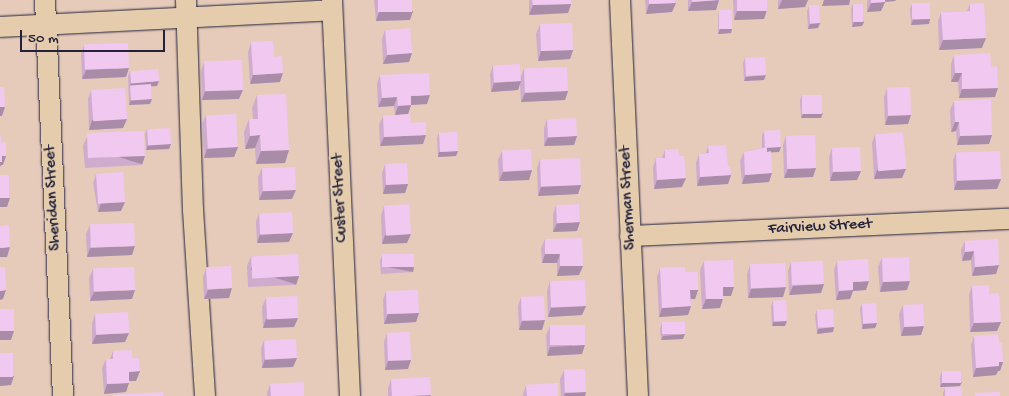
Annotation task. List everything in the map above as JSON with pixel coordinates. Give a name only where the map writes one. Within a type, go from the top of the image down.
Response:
[{"type":"street","name":"Sheridan Street","points":[[45,0],[63,396]]},
{"type":"street","name":"Sherman Street","points":[[620,0],[638,396]]},
{"type":"street","points":[[0,27],[46,25],[187,9],[332,5]]},
{"type":"street","name":"Custer Street","points":[[332,5],[350,396]]},
{"type":"street","points":[[187,9],[193,210],[205,396]]},
{"type":"street","name":"Fairview Street","points":[[630,236],[1009,219]]},
{"type":"building","points":[[378,0],[412,0],[412,12],[378,12]]},
{"type":"building","points":[[532,0],[571,0],[571,4],[533,5]]},
{"type":"building","points":[[649,0],[675,0],[676,3],[649,4]]},
{"type":"building","points":[[692,0],[719,0],[692,2]]},
{"type":"building","points":[[737,0],[767,0],[767,11],[737,11]]},
{"type":"building","points":[[871,0],[885,0],[885,2],[871,3]]},
{"type":"building","points":[[912,3],[930,3],[930,19],[912,19]]},
{"type":"building","points":[[984,3],[986,38],[943,40],[941,12],[970,11],[970,4]]},
{"type":"building","points":[[853,4],[863,4],[863,22],[853,22]]},
{"type":"building","points":[[819,5],[820,23],[810,23],[809,6]]},
{"type":"building","points":[[719,10],[732,10],[732,29],[719,29]]},
{"type":"building","points":[[572,23],[573,50],[541,51],[540,24]]},
{"type":"building","points":[[410,28],[412,53],[387,55],[385,30]]},
{"type":"building","points":[[273,41],[274,57],[282,56],[283,73],[253,75],[251,42]]},
{"type":"building","points":[[128,43],[129,68],[85,70],[84,45]]},
{"type":"building","points":[[990,53],[991,67],[997,66],[998,88],[962,89],[962,73],[955,73],[954,55]]},
{"type":"building","points":[[765,57],[766,75],[746,76],[745,58]]},
{"type":"building","points":[[242,60],[243,90],[205,91],[204,61]]},
{"type":"building","points":[[520,64],[521,81],[494,82],[493,65]]},
{"type":"building","points":[[567,67],[568,91],[525,92],[524,69]]},
{"type":"building","points":[[158,69],[159,81],[131,83],[130,71]]},
{"type":"building","points":[[429,73],[430,95],[411,96],[411,105],[398,106],[397,97],[382,98],[380,75]]},
{"type":"building","points":[[151,84],[152,99],[131,100],[130,85]]},
{"type":"building","points":[[0,87],[4,87],[5,107],[0,107]]},
{"type":"building","points":[[910,87],[911,115],[888,116],[887,88]]},
{"type":"building","points":[[125,88],[127,119],[93,121],[91,90]]},
{"type":"building","points":[[286,94],[289,150],[261,151],[260,135],[250,136],[249,119],[258,119],[257,95]]},
{"type":"building","points":[[802,95],[822,95],[822,114],[802,114]]},
{"type":"building","points":[[991,99],[992,135],[960,136],[959,122],[955,122],[954,101]]},
{"type":"building","points":[[236,114],[238,147],[208,149],[206,116]]},
{"type":"building","points":[[410,114],[411,123],[426,122],[426,135],[384,137],[383,116]]},
{"type":"building","points":[[576,118],[577,136],[548,137],[547,120]]},
{"type":"building","points":[[170,128],[171,144],[148,146],[147,130]]},
{"type":"building","points":[[780,130],[781,147],[765,148],[764,131]]},
{"type":"building","points":[[144,131],[145,156],[88,158],[87,133]]},
{"type":"building","points":[[457,132],[458,151],[440,152],[439,133]]},
{"type":"building","points":[[903,132],[906,169],[878,171],[875,134]]},
{"type":"building","points":[[0,135],[1,143],[6,142],[6,156],[2,156],[2,162],[0,162]]},
{"type":"building","points":[[815,135],[816,168],[787,169],[786,136]]},
{"type":"building","points":[[726,145],[731,175],[700,177],[699,154],[709,153],[708,146]]},
{"type":"building","points":[[767,147],[767,152],[771,151],[772,173],[745,175],[744,152]]},
{"type":"building","points":[[860,147],[861,171],[833,172],[832,148]]},
{"type":"building","points":[[531,149],[532,170],[503,171],[502,151]]},
{"type":"building","points":[[678,149],[679,156],[684,156],[686,178],[657,180],[656,158],[665,158],[665,150]]},
{"type":"building","points":[[1000,151],[1001,179],[957,181],[956,153]]},
{"type":"building","points":[[580,158],[581,185],[541,186],[540,159]]},
{"type":"building","points":[[407,163],[408,184],[386,185],[385,164]]},
{"type":"building","points":[[295,167],[296,190],[263,191],[262,168]]},
{"type":"building","points":[[123,172],[125,202],[98,204],[96,174]]},
{"type":"building","points":[[0,175],[9,175],[9,198],[0,198]]},
{"type":"building","points":[[409,204],[411,234],[386,236],[384,206]]},
{"type":"building","points":[[579,204],[580,222],[557,223],[556,205]]},
{"type":"building","points":[[292,212],[293,233],[260,235],[259,214]]},
{"type":"building","points":[[134,223],[135,246],[91,248],[90,225]]},
{"type":"building","points":[[9,225],[10,247],[0,248],[0,226]]},
{"type":"building","points":[[582,238],[583,266],[560,266],[560,254],[545,254],[545,239]]},
{"type":"building","points":[[998,239],[999,265],[975,267],[974,251],[965,252],[965,241]]},
{"type":"building","points":[[298,254],[299,276],[252,278],[251,256]]},
{"type":"building","points":[[382,254],[414,254],[414,267],[382,267]]},
{"type":"building","points":[[909,257],[910,281],[883,282],[882,258]]},
{"type":"building","points":[[868,259],[869,281],[853,282],[853,290],[839,291],[837,261]]},
{"type":"building","points":[[733,260],[734,287],[723,287],[723,299],[706,299],[704,261]]},
{"type":"building","points":[[823,261],[824,284],[792,285],[791,262]]},
{"type":"building","points":[[785,263],[786,287],[751,288],[750,264]]},
{"type":"building","points":[[231,266],[232,288],[207,289],[206,267]]},
{"type":"building","points":[[0,267],[5,267],[6,290],[0,291]]},
{"type":"building","points":[[134,267],[135,290],[94,291],[93,268]]},
{"type":"building","points":[[685,267],[685,272],[698,272],[698,290],[690,290],[691,306],[662,308],[660,268]]},
{"type":"building","points":[[585,280],[586,306],[551,307],[550,281]]},
{"type":"building","points":[[989,285],[989,294],[999,293],[1001,322],[974,323],[972,286]]},
{"type":"building","points":[[418,290],[419,313],[387,314],[386,291]]},
{"type":"building","points":[[297,296],[298,318],[267,320],[266,298]]},
{"type":"building","points":[[544,296],[545,320],[522,321],[521,297]]},
{"type":"building","points":[[786,300],[787,321],[774,322],[773,301]]},
{"type":"building","points":[[876,303],[877,323],[863,324],[862,304]]},
{"type":"building","points":[[923,304],[924,326],[904,327],[903,305]]},
{"type":"building","points":[[0,309],[14,309],[14,331],[0,331]]},
{"type":"building","points":[[833,309],[834,327],[818,328],[817,310]]},
{"type":"building","points":[[128,312],[129,333],[96,335],[95,314]]},
{"type":"building","points":[[662,322],[685,322],[685,334],[662,334]]},
{"type":"building","points":[[550,325],[585,325],[585,345],[550,345]]},
{"type":"building","points":[[410,332],[411,360],[388,361],[387,333]]},
{"type":"building","points":[[998,334],[999,343],[1002,343],[1003,362],[999,362],[999,366],[976,368],[974,336]]},
{"type":"building","points":[[296,339],[297,358],[265,360],[264,341]]},
{"type":"building","points":[[132,350],[132,358],[139,358],[140,371],[129,372],[129,383],[107,384],[106,359],[113,359],[113,351]]},
{"type":"building","points":[[0,353],[13,353],[13,377],[0,377]]},
{"type":"building","points":[[585,369],[586,392],[565,393],[564,370]]},
{"type":"building","points":[[942,371],[961,371],[961,383],[942,383]]},
{"type":"building","points":[[430,377],[431,395],[392,396],[391,379]]},
{"type":"building","points":[[304,382],[304,396],[271,396],[270,384]]},
{"type":"building","points":[[558,383],[558,396],[527,396],[526,385]]},
{"type":"building","points":[[961,387],[962,396],[945,396],[945,388]]},
{"type":"building","points":[[163,392],[163,396],[113,396],[113,395]]},
{"type":"building","points":[[1000,392],[1000,396],[975,396],[975,393]]}]
